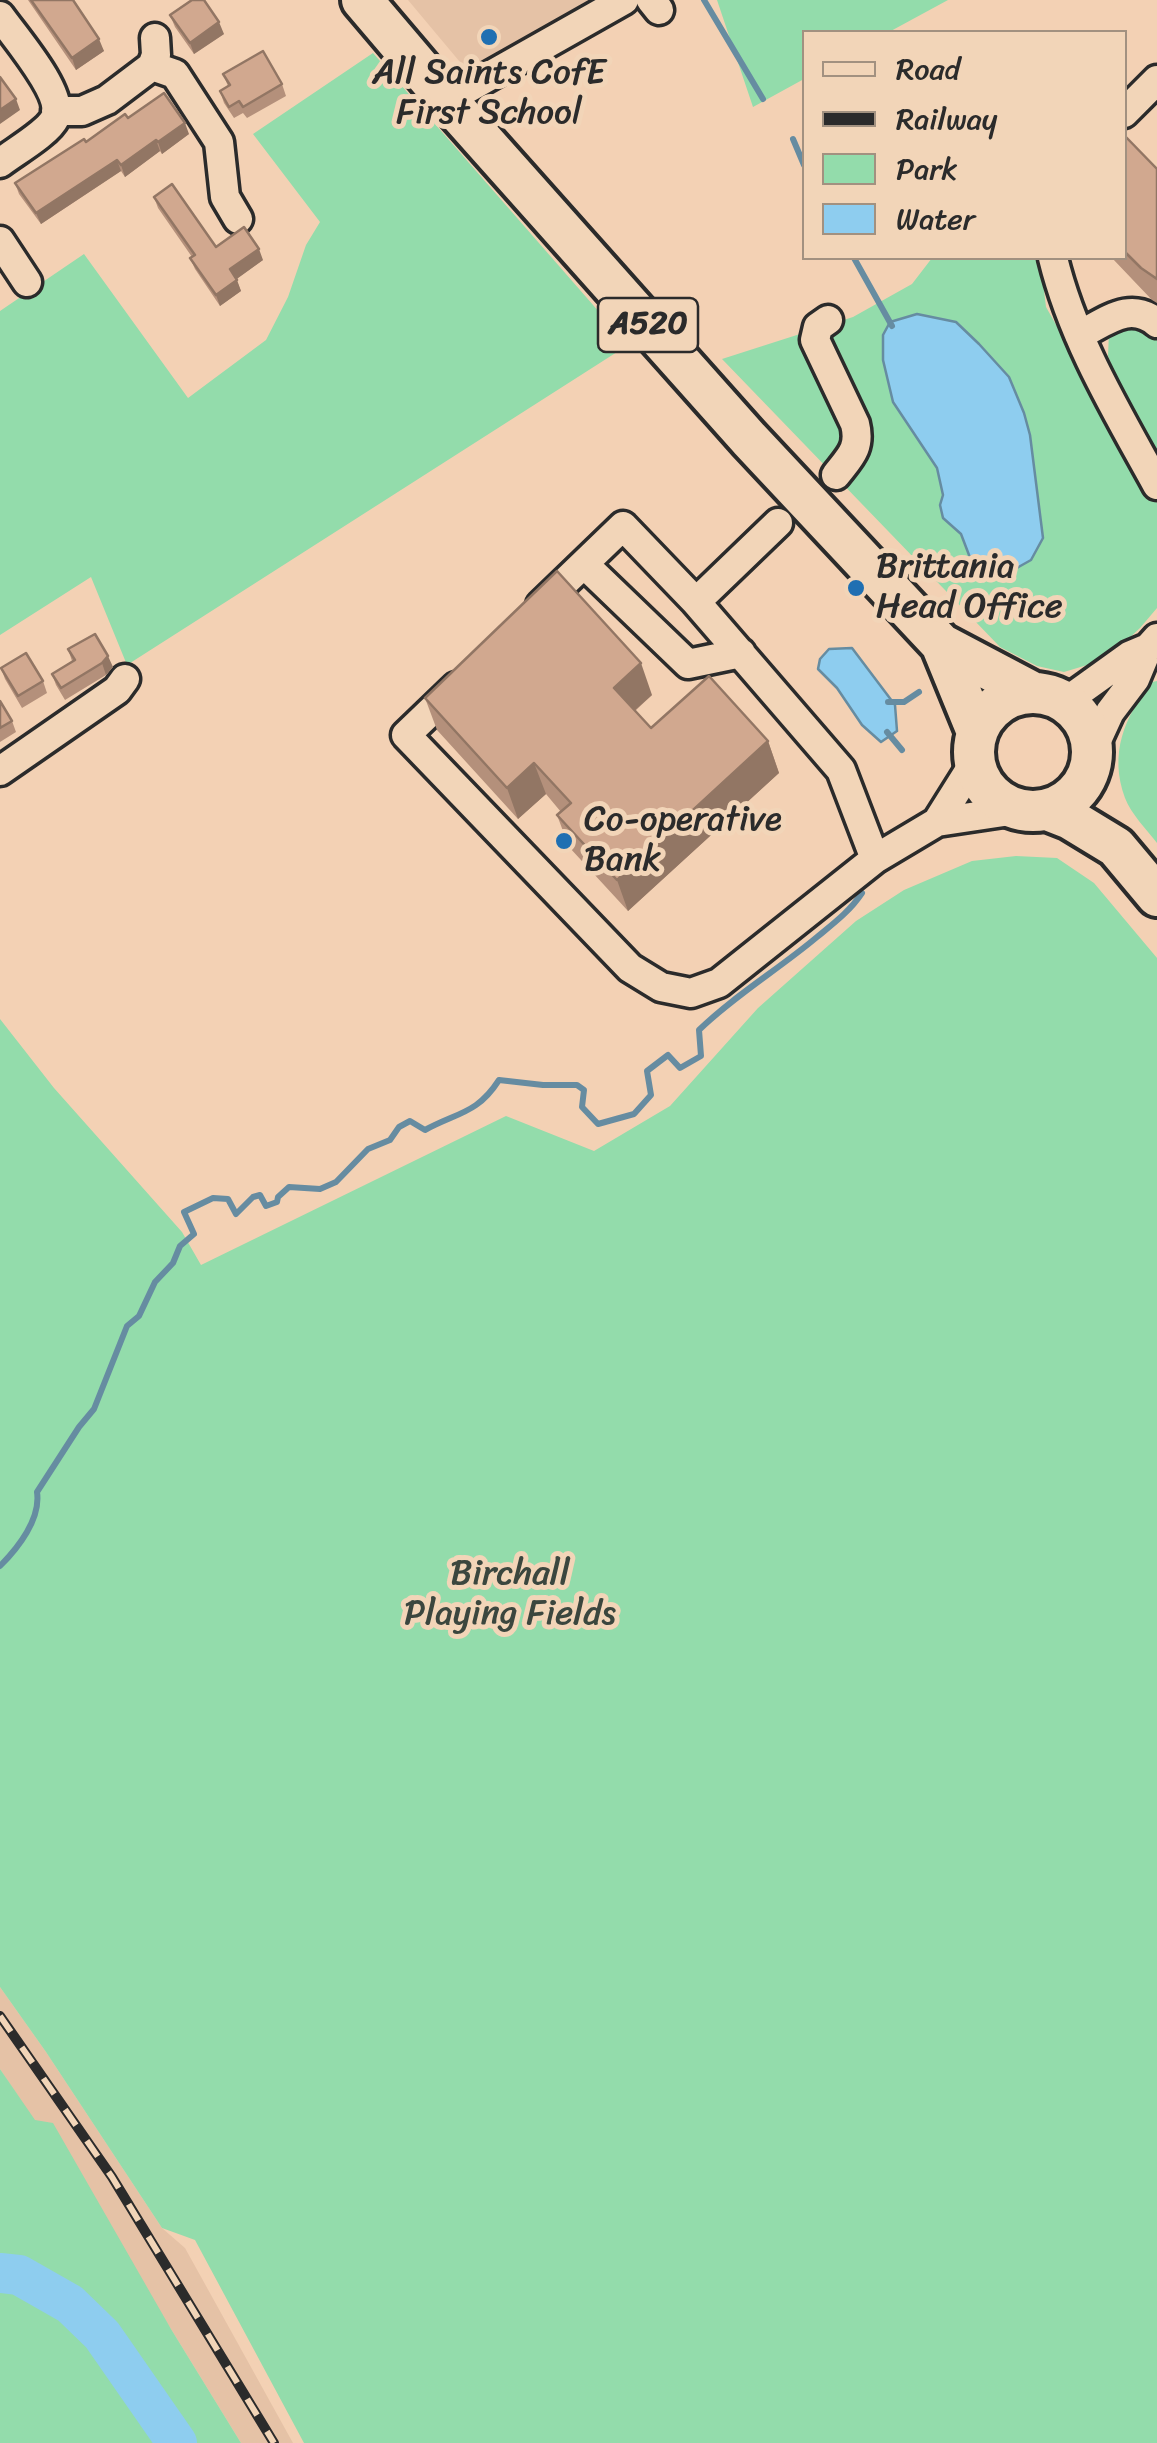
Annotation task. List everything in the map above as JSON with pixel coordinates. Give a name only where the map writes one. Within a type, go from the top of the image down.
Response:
[{"type":"highway","name":"A520","points":[[362,0],[446,100],[780,473],[941,644],[1049,697]]},
{"type":"highway","name":"A520","points":[[941,644],[976,747]]},
{"type":"highway","points":[[1116,847],[1084,721],[1049,697],[1019,694],[988,713],[976,747],[979,778],[992,796],[1070,818],[1116,847],[1157,896]]},
{"type":"highway","points":[[1032,810],[1058,806],[1075,795],[1092,759]]},
{"type":"street","points":[[446,100],[624,0]]},
{"type":"street","points":[[0,16],[52,90],[56,111],[46,129],[0,163]]},
{"type":"street","points":[[56,111],[82,111],[107,100],[154,52],[175,74],[220,142],[225,197],[238,219]]},
{"type":"street","points":[[1127,110],[1157,80]]},
{"type":"street","points":[[0,241],[27,282]]},
{"type":"street","points":[[1054,260],[1062,294],[1089,360],[1157,486]]},
{"type":"street","points":[[1079,335],[1129,311],[1146,314],[1157,323]]},
{"type":"street","points":[[828,320],[818,327],[814,340],[859,439],[836,475]]},
{"type":"street","points":[[696,602],[778,523]]},
{"type":"street","points":[[515,630],[623,526],[742,652],[841,770],[876,858]]},
{"type":"street","points":[[584,564],[688,664],[742,652]]},
{"type":"street","points":[[1049,697],[1154,643]]},
{"type":"street","points":[[1092,759],[1110,712],[1135,679],[1154,643]]},
{"type":"street","points":[[474,670],[406,736],[630,968],[661,988],[691,993],[719,982],[876,858],[937,822],[1032,810]]},
{"type":"street","points":[[0,771],[118,690],[125,679]]},
{"type":"street","points":[[937,822],[976,747]]},
{"type":"shaded area","name":"All Saints CofE First School","points":[[408,0],[607,0],[470,74]]},
{"type":"shaded area","points":[[0,1987],[162,2228],[185,2248],[293,2443],[241,2443],[0,2069]]},
{"type":"green space","points":[[717,0],[948,0],[893,30],[802,30],[802,80],[753,107]]},
{"type":"green space","points":[[373,53],[628,345],[127,665],[91,577],[0,635],[0,311],[84,254],[188,398],[266,340],[288,297],[306,245],[320,222],[253,134]]},
{"type":"green space","points":[[930,260],[1040,260],[1046,307],[1157,503],[1157,608],[1107,659],[1064,672],[1037,666],[1000,647],[722,359],[853,317],[912,284]]},
{"type":"green space","points":[[1134,322],[1157,335],[1157,454],[1123,394],[1108,356],[1109,332]]},
{"type":"green space","points":[[1157,681],[1157,843],[1128,804],[1120,782],[1119,751],[1134,709],[1152,682]]},
{"type":"green space","name":"Birchall Playing Fields","points":[[1016,856],[1057,858],[1094,883],[1157,958],[1157,2443],[304,2443],[195,2240],[162,2228],[0,1987],[0,1019],[54,1088],[182,1232],[201,1265],[506,1116],[594,1151],[670,1106],[758,1008],[856,921],[904,890],[972,861]]},
{"type":"green space","points":[[0,2069],[35,2120],[53,2123],[241,2443],[0,2443]]},
{"type":"water","points":[[917,314],[956,322],[1009,377],[1024,413],[1043,538],[1031,560],[1015,569],[987,574],[969,555],[961,534],[943,518],[937,468],[893,402],[883,360],[883,335],[890,322]]},
{"type":"water","points":[[852,648],[895,705],[897,731],[881,742],[862,725],[837,688],[818,669],[820,659],[829,649]]},
{"type":"building","points":[[31,0],[73,0],[99,39],[72,58]]},
{"type":"building","points":[[192,0],[204,0],[219,22],[190,43],[170,15]]},
{"type":"building","points":[[263,51],[282,84],[243,107],[239,101],[229,107],[220,91],[230,85],[223,74]]},
{"type":"building","points":[[0,77],[16,99],[0,110]]},
{"type":"building","points":[[164,93],[185,123],[121,165],[117,160],[36,213],[15,183]]},
{"type":"building","points":[[1127,138],[1157,169],[1157,279],[1127,254]]},
{"type":"building","points":[[172,184],[216,247],[244,227],[259,249],[230,269],[237,280],[216,295],[190,258],[195,255],[154,197]]},
{"type":"building","points":[[557,571],[641,663],[614,688],[651,728],[709,676],[768,741],[617,880],[557,815],[571,803],[534,763],[507,788],[425,698]]},
{"type":"building","points":[[95,634],[108,656],[61,688],[52,674],[75,660],[68,649]]},
{"type":"building","points":[[26,653],[43,681],[18,696],[1,668]]},
{"type":"building","points":[[0,701],[12,721],[0,728]]},
{"type":"waterway","points":[[704,0],[763,99]]},
{"type":"waterway","points":[[793,139],[802,160]]},
{"type":"waterway","points":[[855,260],[892,326]]},
{"type":"waterway","points":[[888,702],[904,702],[919,692]]},
{"type":"waterway","points":[[887,732],[902,750]]},
{"type":"waterway","points":[[0,1566],[32,1523],[37,1492],[94,1409],[127,1326],[139,1316],[155,1282],[173,1263],[180,1246],[194,1234],[184,1212],[213,1198],[228,1199],[236,1214],[253,1197],[260,1195],[266,1206],[277,1202],[289,1187],[320,1189],[336,1182],[368,1149],[390,1140],[399,1127],[410,1121],[425,1130],[466,1111],[483,1100],[499,1080],[577,1085],[584,1090],[582,1107],[598,1124],[634,1114],[651,1095],[647,1071],[668,1055],[680,1068],[701,1056],[699,1030],[830,927],[862,893]]},
{"type":"waterway","points":[[0,2273],[19,2275],[70,2304],[102,2335],[177,2443]]},
{"type":"railway","points":[[0,2016],[112,2177],[274,2443]]},
{"type":"place","name":"All Saints CofE First School","points":[[489,37]]},
{"type":"place","name":"Brittania Head Office","points":[[856,588]]},
{"type":"place","name":"Co-operative Bank","points":[[564,841]]}]
